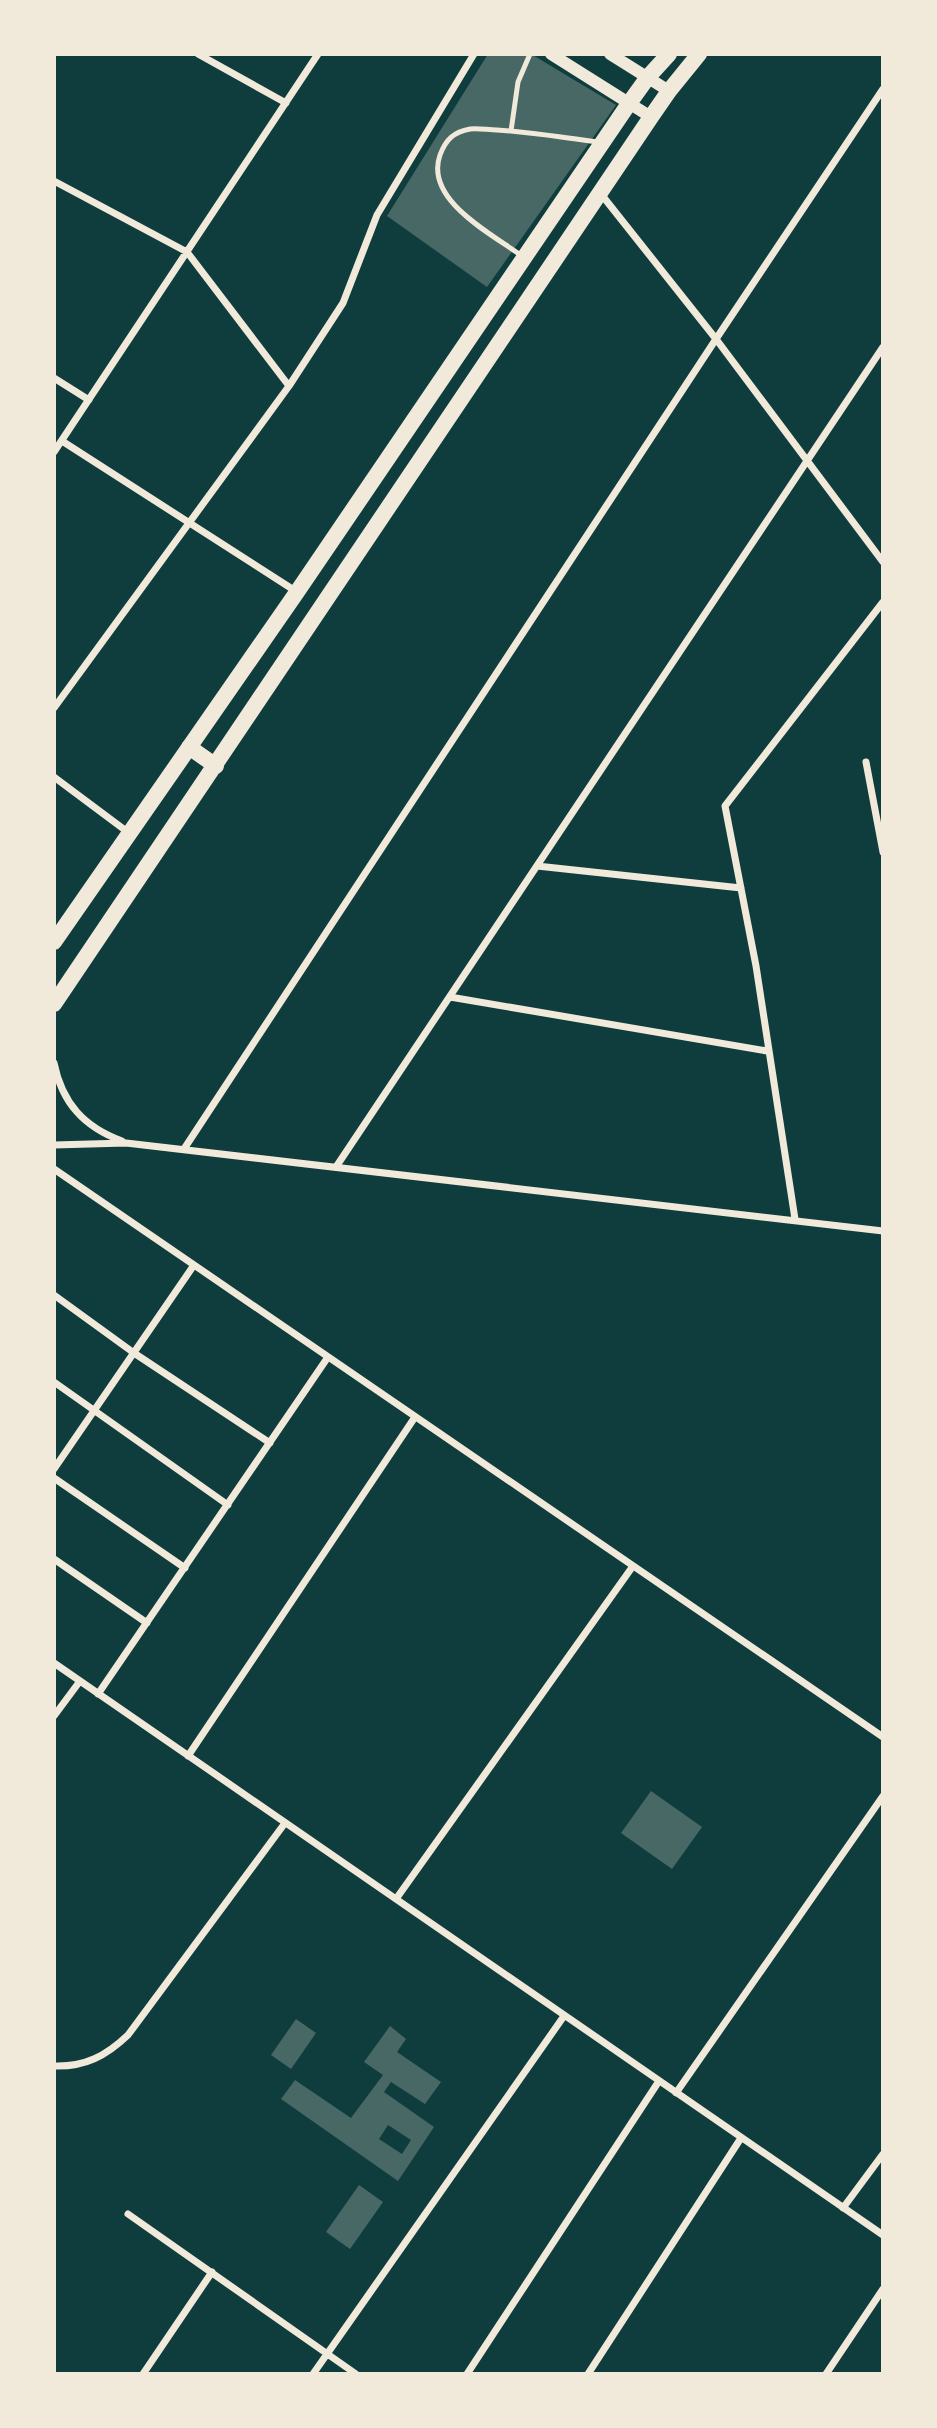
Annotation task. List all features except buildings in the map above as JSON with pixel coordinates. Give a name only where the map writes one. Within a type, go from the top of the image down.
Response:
[{"type":"main road","points":[[54,942],[630,102],[669,54]]},
{"type":"main road","points":[[54,1004],[651,117],[699,54]]},
{"type":"main road","points":[[189,747],[216,765]]},
{"type":"street","points":[[198,54],[286,103]]},
{"type":"street","points":[[54,452],[318,54]]},
{"type":"street","points":[[54,708],[289,386],[343,303],[377,215],[474,54]]},
{"type":"street","points":[[551,54],[651,117]]},
{"type":"street","points":[[610,54],[669,91]]},
{"type":"street","points":[[184,1149],[883,89]]},
{"type":"street","points":[[54,181],[187,252],[289,386]]},
{"type":"street","points":[[601,194],[716,339],[883,562]]},
{"type":"street","points":[[337,1167],[883,347]]},
{"type":"street","points":[[54,378],[89,400]]},
{"type":"street","points":[[62,441],[296,592]]},
{"type":"street","points":[[795,1219],[758,981],[725,806],[883,602]]},
{"type":"street","points":[[866,762],[883,852]]},
{"type":"street","points":[[54,777],[130,833]]},
{"type":"street","points":[[537,866],[741,888]]},
{"type":"street","points":[[450,997],[767,1051]]},
{"type":"street","points":[[54,1063],[67,1099],[85,1122],[96,1130],[126,1143]]},
{"type":"street","points":[[54,1145],[126,1143],[184,1149],[883,1231]]},
{"type":"street","points":[[54,1169],[883,1737]]},
{"type":"street","points":[[54,1469],[194,1265]]},
{"type":"street","points":[[54,1295],[134,1353],[270,1443]]},
{"type":"street","points":[[98,1694],[328,1357]]},
{"type":"street","points":[[54,1382],[228,1505]]},
{"type":"street","points":[[188,1756],[415,1417]]},
{"type":"street","points":[[54,1478],[185,1568]]},
{"type":"street","points":[[54,1559],[147,1623]]},
{"type":"street","points":[[396,1899],[633,1566]]},
{"type":"street","points":[[54,1663],[883,2235]]},
{"type":"street","points":[[54,1716],[80,1681]]},
{"type":"street","points":[[676,2093],[883,1796]]},
{"type":"street","points":[[54,2066],[70,2067],[92,2061],[112,2051],[128,2035],[285,1823]]},
{"type":"street","points":[[313,2374],[564,2016]]},
{"type":"street","points":[[467,2374],[659,2081]]},
{"type":"street","points":[[588,2374],[741,2138]]},
{"type":"street","points":[[843,2208],[883,2154]]},
{"type":"street","points":[[128,2214],[356,2374]]},
{"type":"street","points":[[143,2374],[212,2272]]},
{"type":"street","points":[[826,2374],[883,2289]]},
{"type":"lane","points":[[511,131],[518,82],[530,54]]},
{"type":"lane","points":[[524,257],[457,210],[443,191],[437,173],[443,147],[452,135],[473,128],[602,143]]}]
